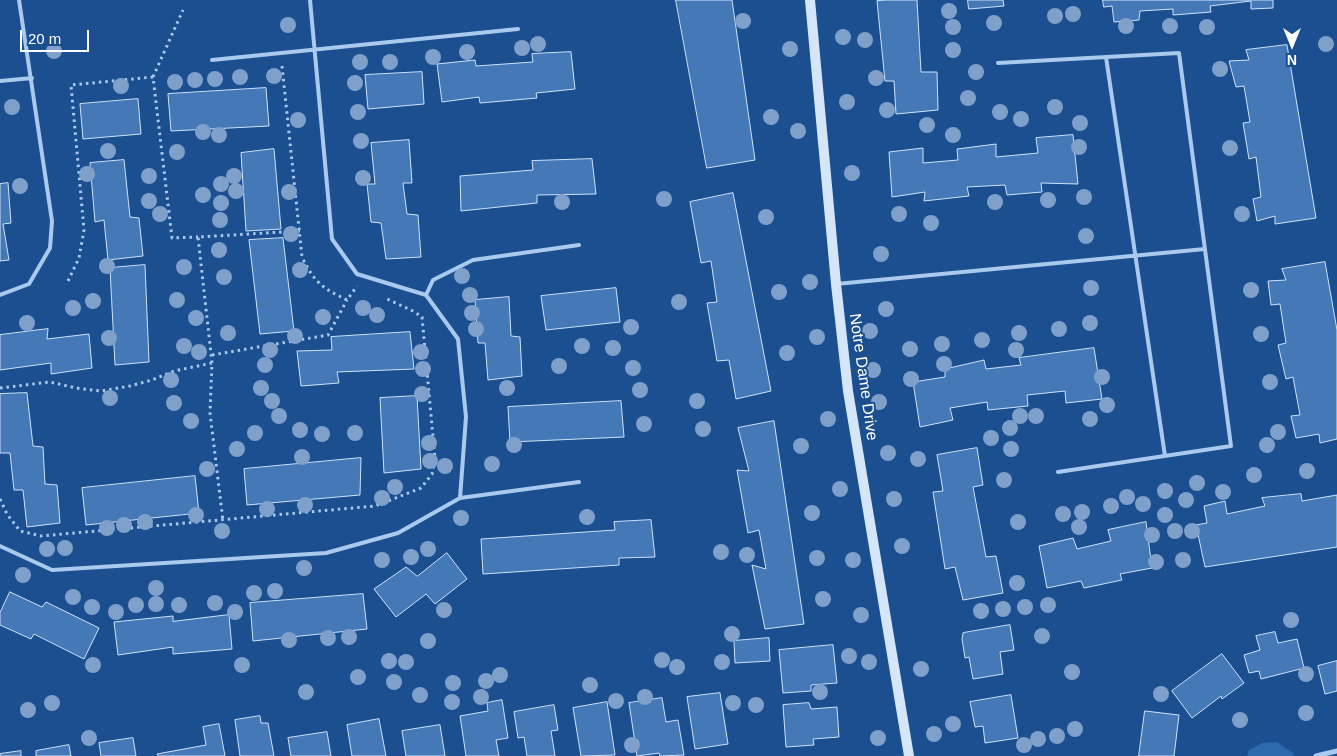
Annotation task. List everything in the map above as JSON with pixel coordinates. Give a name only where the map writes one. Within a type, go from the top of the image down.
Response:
[{"type":"street","name":"Notre Dame Drive","points":[[810,0],[836,284],[848,391],[909,756]]},
{"type":"street","points":[[1316,756],[1337,750]]},
{"type":"lane","points":[[0,295],[30,284],[50,248],[52,221],[19,0]]},
{"type":"lane","points":[[310,0],[332,239],[357,274],[426,295],[458,339],[466,417],[460,498]]},
{"type":"lane","points":[[212,60],[518,29]]},
{"type":"lane","points":[[998,63],[1179,53],[1231,446],[1058,472]]},
{"type":"lane","points":[[1106,57],[1165,456]]},
{"type":"lane","points":[[0,81],[32,78]]},
{"type":"lane","points":[[426,295],[433,280],[473,260],[579,245]]},
{"type":"lane","points":[[836,284],[1206,249]]},
{"type":"lane","points":[[0,546],[52,570],[326,553],[398,533],[460,498],[580,482]]},
{"type":"path","points":[[183,10],[153,77],[172,238],[300,231]]},
{"type":"path","points":[[282,66],[302,256],[310,274],[326,290],[347,300]]},
{"type":"path","points":[[68,281],[78,258],[84,230],[71,85],[153,77]]},
{"type":"path","points":[[198,237],[212,355],[210,413],[222,521]]},
{"type":"path","points":[[212,355],[328,336],[347,300],[357,286],[365,289]]},
{"type":"path","points":[[0,499],[7,514],[20,531],[41,536],[375,506],[421,488],[432,474],[435,459],[435,441],[422,317],[381,296]]},
{"type":"path","points":[[0,388],[50,382],[101,391],[152,380],[174,370],[212,363]]},
{"type":"shaded area","points":[[1277,742],[1293,753],[1294,756],[1247,756],[1249,750],[1262,743]]},
{"type":"building","points":[[676,0],[732,0],[755,160],[707,168]]},
{"type":"building","points":[[917,0],[921,72],[937,72],[938,110],[896,114],[894,81],[885,81],[877,1]]},
{"type":"building","points":[[968,0],[1003,0],[1004,6],[969,9]]},
{"type":"building","points":[[1103,0],[1273,0],[1273,8],[1251,9],[1251,1],[1210,6],[1211,12],[1173,15],[1173,9],[1140,11],[1139,20],[1114,22],[1112,6],[1104,7]]},
{"type":"building","points":[[1287,45],[1316,218],[1275,224],[1275,216],[1257,221],[1253,199],[1261,197],[1256,157],[1249,159],[1243,123],[1250,122],[1244,86],[1236,87],[1229,61],[1249,60],[1246,50]]},
{"type":"building","points":[[571,52],[575,89],[536,93],[537,98],[480,103],[479,97],[442,102],[437,64],[475,60],[476,66],[533,62],[532,54]]},
{"type":"building","points":[[422,72],[424,104],[368,109],[365,75]]},
{"type":"building","points":[[266,88],[269,126],[171,131],[168,94]]},
{"type":"building","points":[[138,99],[141,134],[83,139],[80,104]]},
{"type":"building","points":[[1073,135],[1078,184],[1041,183],[1042,192],[1007,195],[1005,185],[967,187],[969,196],[924,201],[925,192],[892,197],[889,152],[923,148],[923,163],[958,160],[957,149],[996,144],[996,157],[1038,153],[1036,138]]},
{"type":"building","points":[[409,140],[412,183],[403,183],[407,214],[418,215],[421,257],[386,259],[381,223],[371,222],[367,184],[375,184],[371,143]]},
{"type":"building","points":[[274,149],[281,229],[246,231],[241,153]]},
{"type":"building","points":[[592,159],[596,194],[537,195],[537,203],[461,211],[460,176],[533,170],[532,161]]},
{"type":"building","points":[[124,160],[130,217],[139,218],[143,256],[108,260],[104,220],[95,222],[90,163]]},
{"type":"building","points":[[8,183],[11,223],[3,224],[9,260],[0,261],[0,184]]},
{"type":"building","points":[[733,193],[771,391],[736,399],[729,360],[717,361],[707,303],[717,302],[711,261],[701,263],[690,202]]},
{"type":"building","points":[[283,238],[294,331],[260,334],[249,240]]},
{"type":"building","points":[[1325,262],[1337,330],[1337,439],[1320,443],[1319,434],[1296,438],[1291,416],[1300,415],[1293,377],[1286,379],[1278,345],[1286,343],[1280,304],[1271,305],[1268,281],[1286,280],[1282,269]]},
{"type":"building","points":[[145,265],[149,362],[115,365],[110,268]]},
{"type":"building","points":[[616,288],[620,322],[546,330],[541,296]]},
{"type":"building","points":[[509,297],[511,336],[520,337],[522,376],[488,380],[485,343],[478,343],[475,300]]},
{"type":"building","points":[[48,329],[47,339],[89,334],[92,368],[51,374],[51,363],[0,370],[0,335]]},
{"type":"building","points":[[410,332],[414,369],[337,372],[339,383],[301,386],[297,351],[332,350],[331,337]]},
{"type":"building","points":[[1094,348],[1102,399],[1066,403],[1065,391],[1027,395],[1028,406],[988,410],[987,402],[950,408],[953,420],[920,427],[913,382],[945,377],[945,369],[984,360],[986,369],[1021,365],[1019,358]]},
{"type":"building","points":[[27,393],[33,446],[43,447],[45,484],[57,485],[60,523],[27,527],[23,490],[14,490],[10,453],[0,453],[0,394]]},
{"type":"building","points":[[417,396],[421,469],[384,473],[380,398]]},
{"type":"building","points":[[621,401],[624,437],[510,442],[508,407]]},
{"type":"building","points":[[774,421],[804,624],[765,629],[752,565],[766,569],[759,530],[748,533],[737,470],[749,471],[738,428]]},
{"type":"building","points":[[977,448],[983,485],[973,487],[986,557],[996,556],[1003,593],[963,600],[955,567],[945,569],[933,492],[943,491],[937,455]]},
{"type":"building","points":[[361,458],[360,495],[247,505],[244,469]]},
{"type":"building","points":[[195,476],[199,513],[86,525],[82,488]]},
{"type":"building","points":[[1301,494],[1302,501],[1337,495],[1337,547],[1205,567],[1196,525],[1207,523],[1204,506],[1225,501],[1227,514],[1265,506],[1262,498]]},
{"type":"building","points":[[651,520],[655,557],[619,558],[619,565],[483,574],[481,539],[615,530],[614,522]]},
{"type":"building","points":[[1146,522],[1152,568],[1120,574],[1122,580],[1084,588],[1081,581],[1047,588],[1039,546],[1073,538],[1077,549],[1111,541],[1108,530]]},
{"type":"building","points":[[447,553],[467,579],[435,604],[426,594],[396,617],[374,589],[406,567],[417,576]]},
{"type":"building","points":[[10,592],[42,607],[46,602],[99,628],[84,659],[34,634],[31,639],[0,625],[0,613]]},
{"type":"building","points":[[363,594],[367,629],[253,641],[250,603]]},
{"type":"building","points":[[229,615],[232,649],[173,654],[173,647],[118,655],[114,622],[173,616],[173,621]]},
{"type":"building","points":[[1010,625],[1014,650],[1000,652],[1003,674],[973,679],[969,657],[965,658],[963,633]]},
{"type":"building","points":[[1275,632],[1278,643],[1297,639],[1304,668],[1261,679],[1259,671],[1249,673],[1244,655],[1260,650],[1256,636]]},
{"type":"building","points":[[769,638],[770,661],[735,663],[734,641]]},
{"type":"building","points":[[833,645],[837,683],[811,685],[811,691],[783,693],[779,650]]},
{"type":"building","points":[[1222,654],[1244,683],[1222,699],[1221,696],[1192,718],[1172,691]]},
{"type":"building","points":[[1337,661],[1337,691],[1325,694],[1318,666]]},
{"type":"building","points":[[720,693],[728,744],[695,749],[687,697]]},
{"type":"building","points":[[1011,695],[1018,738],[985,743],[983,726],[975,727],[970,702]]},
{"type":"building","points":[[662,698],[666,722],[678,720],[684,755],[660,756],[659,753],[637,756],[629,703]]},
{"type":"building","points":[[502,700],[508,738],[496,740],[499,756],[466,756],[460,716],[488,711],[487,703]]},
{"type":"building","points":[[607,702],[615,755],[581,756],[573,708]]},
{"type":"building","points":[[809,703],[811,709],[837,707],[839,737],[813,739],[814,745],[786,747],[783,705]]},
{"type":"building","points":[[554,705],[558,730],[551,731],[555,756],[527,756],[524,737],[518,738],[514,712]]},
{"type":"building","points":[[1145,711],[1179,715],[1174,756],[1139,756]]},
{"type":"building","points":[[260,716],[261,723],[268,723],[274,756],[240,756],[235,720]]},
{"type":"building","points":[[379,719],[386,756],[352,756],[347,725]]},
{"type":"building","points":[[219,724],[225,756],[158,756],[157,754],[206,745],[203,727]]},
{"type":"building","points":[[440,725],[445,756],[406,756],[402,731]]},
{"type":"building","points":[[327,732],[331,756],[291,756],[288,738]]},
{"type":"building","points":[[133,738],[136,756],[101,756],[99,743]]},
{"type":"building","points":[[69,745],[71,756],[36,756],[36,751]]},
{"type":"building","points":[[21,751],[21,756],[0,756],[0,754]]}]
